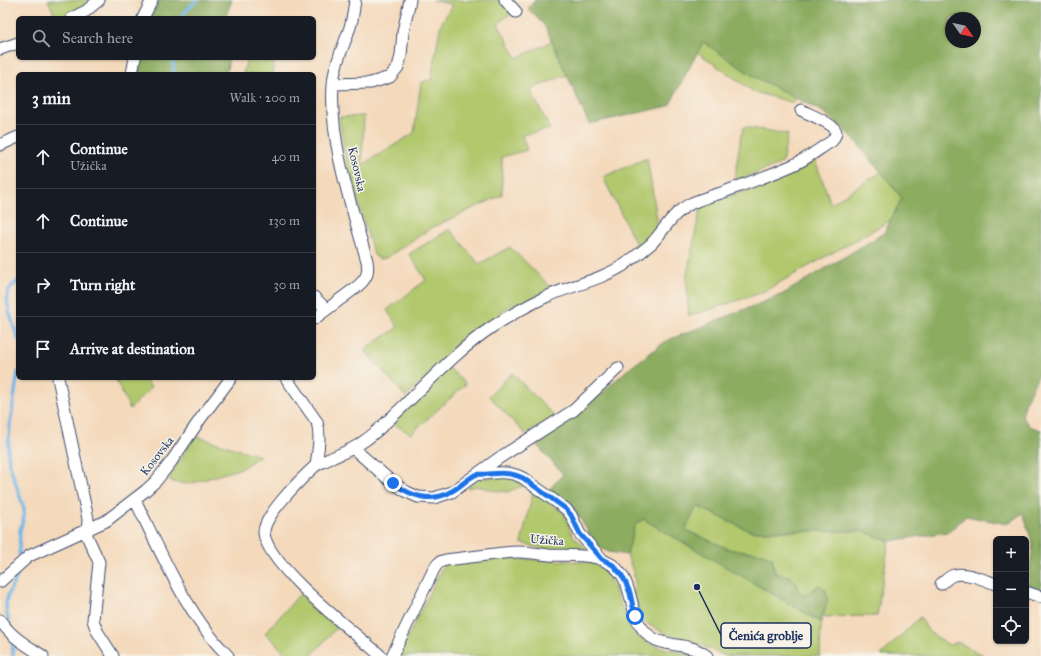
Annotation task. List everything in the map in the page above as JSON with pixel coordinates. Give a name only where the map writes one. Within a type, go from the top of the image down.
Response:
[{"type":"street","points":[[76,16],[86,11],[99,0]]},
{"type":"street","points":[[144,16],[152,0]]},
{"type":"street","name":"Kosovska","points":[[316,317],[363,281],[367,277],[369,270],[341,160],[335,129],[333,84],[337,64],[352,22],[355,0]]},
{"type":"street","points":[[333,84],[371,84],[390,77],[398,67],[401,56],[402,32],[410,0]]},
{"type":"street","points":[[505,0],[516,12]]},
{"type":"street","points":[[0,49],[16,44]]},
{"type":"street","points":[[132,72],[134,60]]},
{"type":"street","points":[[382,656],[298,583],[275,557],[266,538],[265,526],[267,519],[276,507],[316,465],[353,448],[374,433],[420,391],[445,365],[492,327],[530,304],[602,276],[622,266],[653,242],[680,210],[692,203],[763,178],[794,165],[832,141],[836,132],[835,129],[824,121],[801,110]]},
{"type":"street","points":[[0,146],[16,138]]},
{"type":"street","points":[[316,300],[326,309]]},
{"type":"street","points":[[353,448],[393,483],[407,492],[418,497],[434,498],[443,496],[452,492],[499,458],[574,410],[618,368]]},
{"type":"street","points":[[58,380],[88,520],[86,530],[87,536],[99,562],[93,620],[97,631],[113,656]]},
{"type":"street","name":"Kosovska","points":[[0,582],[23,561],[35,553],[112,517],[156,481],[230,380]]},
{"type":"street","points":[[287,380],[317,422],[319,429],[319,447],[316,465]]},
{"type":"street","points":[[476,475],[505,472],[516,474],[523,478],[566,509],[571,515],[580,534],[602,559]]},
{"type":"street","points":[[134,500],[194,612],[216,643],[228,656]]},
{"type":"street","name":"Užička","points":[[392,656],[437,564],[441,561],[517,552],[583,556],[602,559],[613,565],[624,579],[635,616],[646,633],[660,642],[693,648],[708,656]]},
{"type":"street","points":[[941,584],[954,575],[961,574],[993,583]]},
{"type":"street","points":[[1029,593],[1041,597]]},
{"type":"street","points":[[0,620],[8,631],[17,639],[43,656]]},
{"type":"green space","points":[[48,0],[93,0],[85,6],[62,16],[55,16]]},
{"type":"green space","points":[[159,0],[232,0],[226,16],[152,16]]},
{"type":"green space","points":[[433,0],[500,0],[512,12],[498,24],[517,58],[552,41],[567,75],[530,89],[550,129],[522,135],[527,150],[502,157],[502,195],[431,228],[386,258],[379,259],[374,255],[349,174],[339,117],[364,116],[362,165],[414,133],[421,82],[431,80],[440,28],[442,22],[453,5]]},
{"type":"green space","points":[[535,0],[1041,0],[1041,370],[1027,398],[1022,416],[1029,426],[1041,430],[1041,592],[1029,588],[1033,545],[1023,513],[1007,524],[966,516],[949,532],[889,541],[862,531],[750,531],[697,506],[685,530],[731,550],[762,553],[772,558],[775,573],[789,576],[797,583],[798,592],[806,595],[819,585],[825,589],[828,600],[821,622],[643,519],[637,523],[634,528],[627,555],[609,552],[600,548],[593,540],[575,510],[549,490],[563,474],[534,442],[575,417],[626,371],[666,341],[783,294],[884,233],[902,198],[853,138],[825,113],[753,76],[703,42],[669,106],[589,124],[545,26],[528,9]]},
{"type":"green space","points":[[703,41],[753,76],[796,98],[794,103],[754,92],[697,52]]},
{"type":"green space","points":[[141,60],[229,60],[227,70],[224,72],[138,72]]},
{"type":"green space","points":[[246,60],[275,60],[272,72],[244,72]]},
{"type":"green space","points":[[744,127],[788,134],[782,163],[734,182],[741,135]]},
{"type":"green space","points":[[647,158],[658,225],[639,250],[603,177]]},
{"type":"green space","points":[[815,160],[831,204],[881,172],[902,198],[891,220],[761,293],[689,316],[686,279],[701,205],[767,184]]},
{"type":"green space","points":[[450,229],[479,264],[510,247],[553,289],[503,310],[501,314],[460,345],[406,397],[364,350],[398,327],[387,310],[426,280],[409,254]]},
{"type":"green space","points":[[448,367],[466,384],[411,434],[392,423]]},
{"type":"green space","points":[[512,373],[555,417],[525,434],[489,396]]},
{"type":"green space","points":[[116,380],[146,380],[151,388],[130,409]]},
{"type":"green space","points":[[195,436],[260,456],[242,468],[189,484],[171,481],[169,478]]},
{"type":"green space","points":[[509,476],[525,485],[507,492],[491,490],[478,486],[467,488],[478,479]]},
{"type":"green space","points":[[533,492],[562,511],[567,519],[573,536],[587,549],[543,549],[521,543]]},
{"type":"green space","points":[[697,506],[750,531],[862,531],[889,541],[877,616],[822,617],[827,600],[819,585],[806,595],[798,592],[775,573],[772,558],[762,553],[731,550],[685,530]]},
{"type":"green space","points":[[643,519],[821,622],[820,656],[725,656],[698,644],[669,635],[649,625],[643,619],[633,592],[635,582],[634,574],[627,555],[634,528],[637,523]]},
{"type":"green space","points":[[493,558],[598,563],[607,572],[631,629],[640,638],[649,644],[675,651],[692,653],[696,656],[399,656],[443,566],[448,563]]},
{"type":"green space","points":[[300,594],[337,627],[311,656],[288,656],[265,633]]},
{"type":"green space","points":[[920,617],[929,632],[949,645],[958,642],[985,656],[881,655]]},
{"type":"waterway","points":[[182,16],[197,0]]},
{"type":"waterway","points":[[173,60],[173,72]]},
{"type":"waterway","points":[[16,283],[9,289],[7,297],[7,302],[16,332]]},
{"type":"waterway","points":[[17,380],[10,425],[8,452],[9,463],[24,509],[24,516],[20,530],[19,554]]},
{"type":"waterway","points":[[11,628],[6,606],[8,595],[18,575]]},
{"type":"waterway","points":[[12,638],[13,656]]},
{"type":"place","name":"Čenića groblje","points":[[697,587]]},
{"type":"route","points":[[393,483],[418,497],[434,498],[452,492],[476,475],[505,472],[516,474],[566,509],[571,515],[580,534],[602,559],[617,568],[630,593],[635,616]]}]
